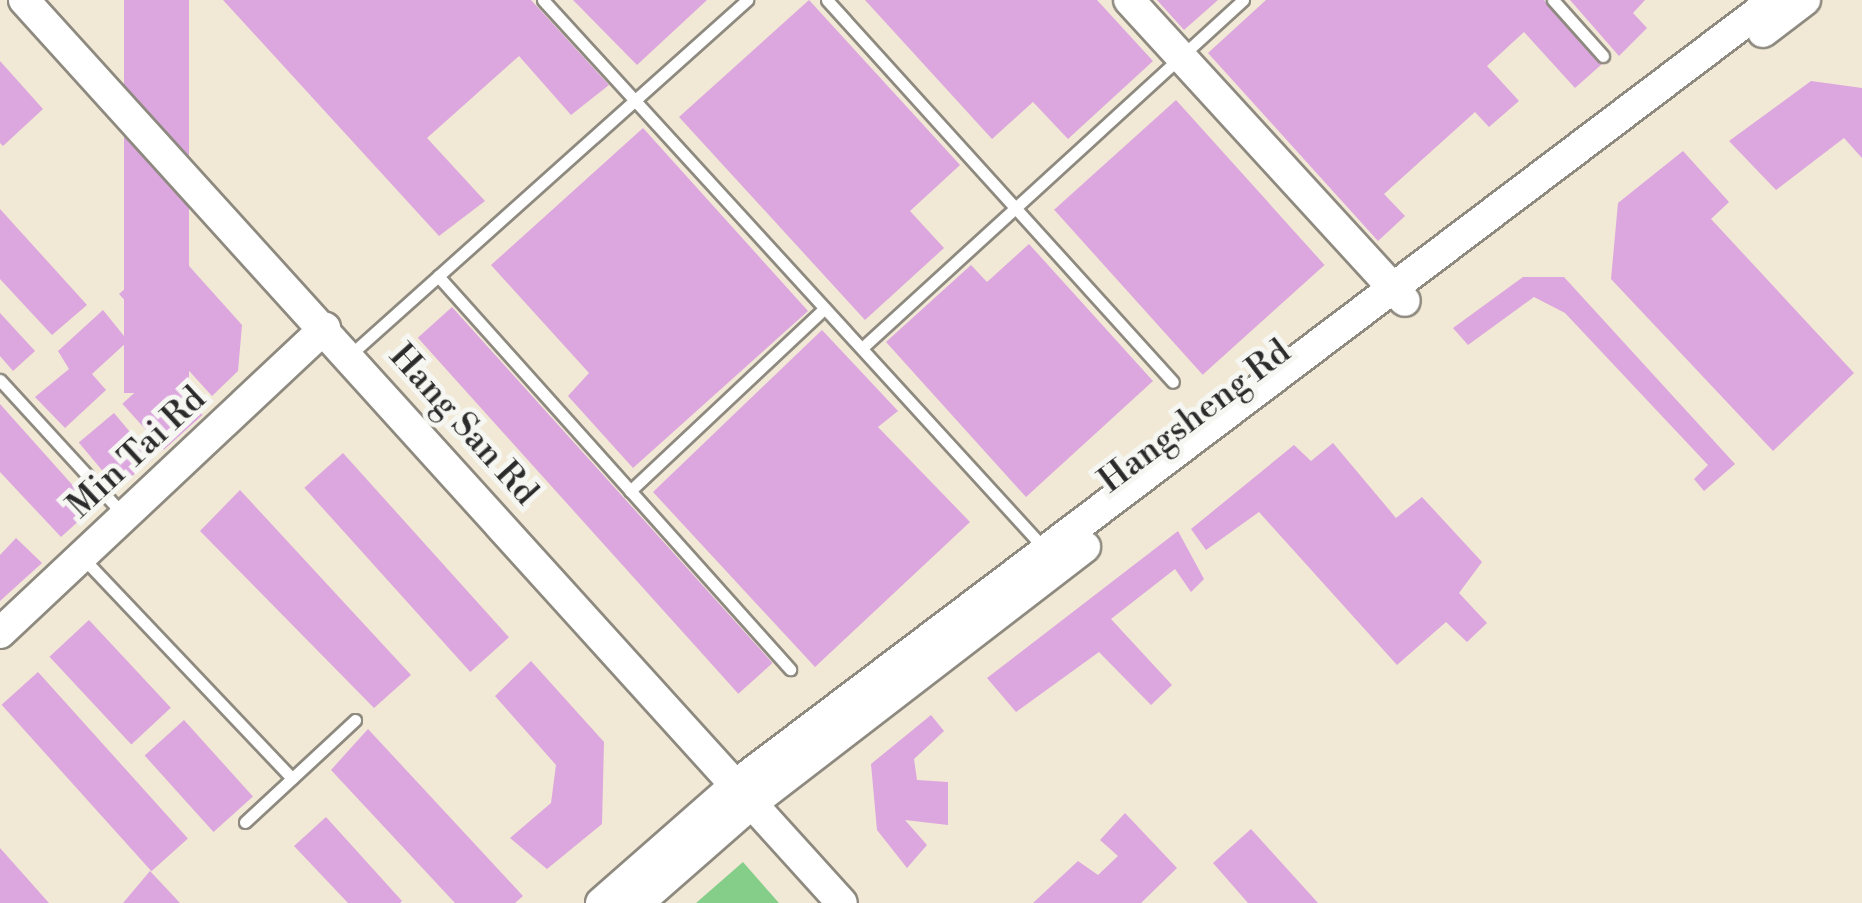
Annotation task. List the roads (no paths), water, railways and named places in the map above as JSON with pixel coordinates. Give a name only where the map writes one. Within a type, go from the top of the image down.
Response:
[{"type":"street","name":"Hang San Rd","points":[[24,0],[350,354],[842,903]]},
{"type":"street","points":[[1129,0],[1400,296],[1774,0]]},
{"type":"street","name":"Hangsheng Rd","points":[[742,795],[1400,296],[1805,0]]},
{"type":"street","name":"Min Tai Rd","points":[[0,632],[325,328]]},
{"type":"street","points":[[602,903],[742,795]]},
{"type":"street","points":[[638,903],[742,795]]},
{"type":"lane","points":[[543,0],[1053,558]]},
{"type":"lane","points":[[350,354],[746,0]]},
{"type":"lane","points":[[828,0],[1173,382]]},
{"type":"lane","points":[[862,348],[1243,0]]},
{"type":"lane","points":[[1553,0],[1603,56]]},
{"type":"lane","points":[[438,276],[790,669]]},
{"type":"lane","points":[[630,491],[825,308]]},
{"type":"lane","points":[[0,380],[125,516]]},
{"type":"lane","points":[[81,556],[292,778]]},
{"type":"lane","points":[[244,822],[355,720]]}]
